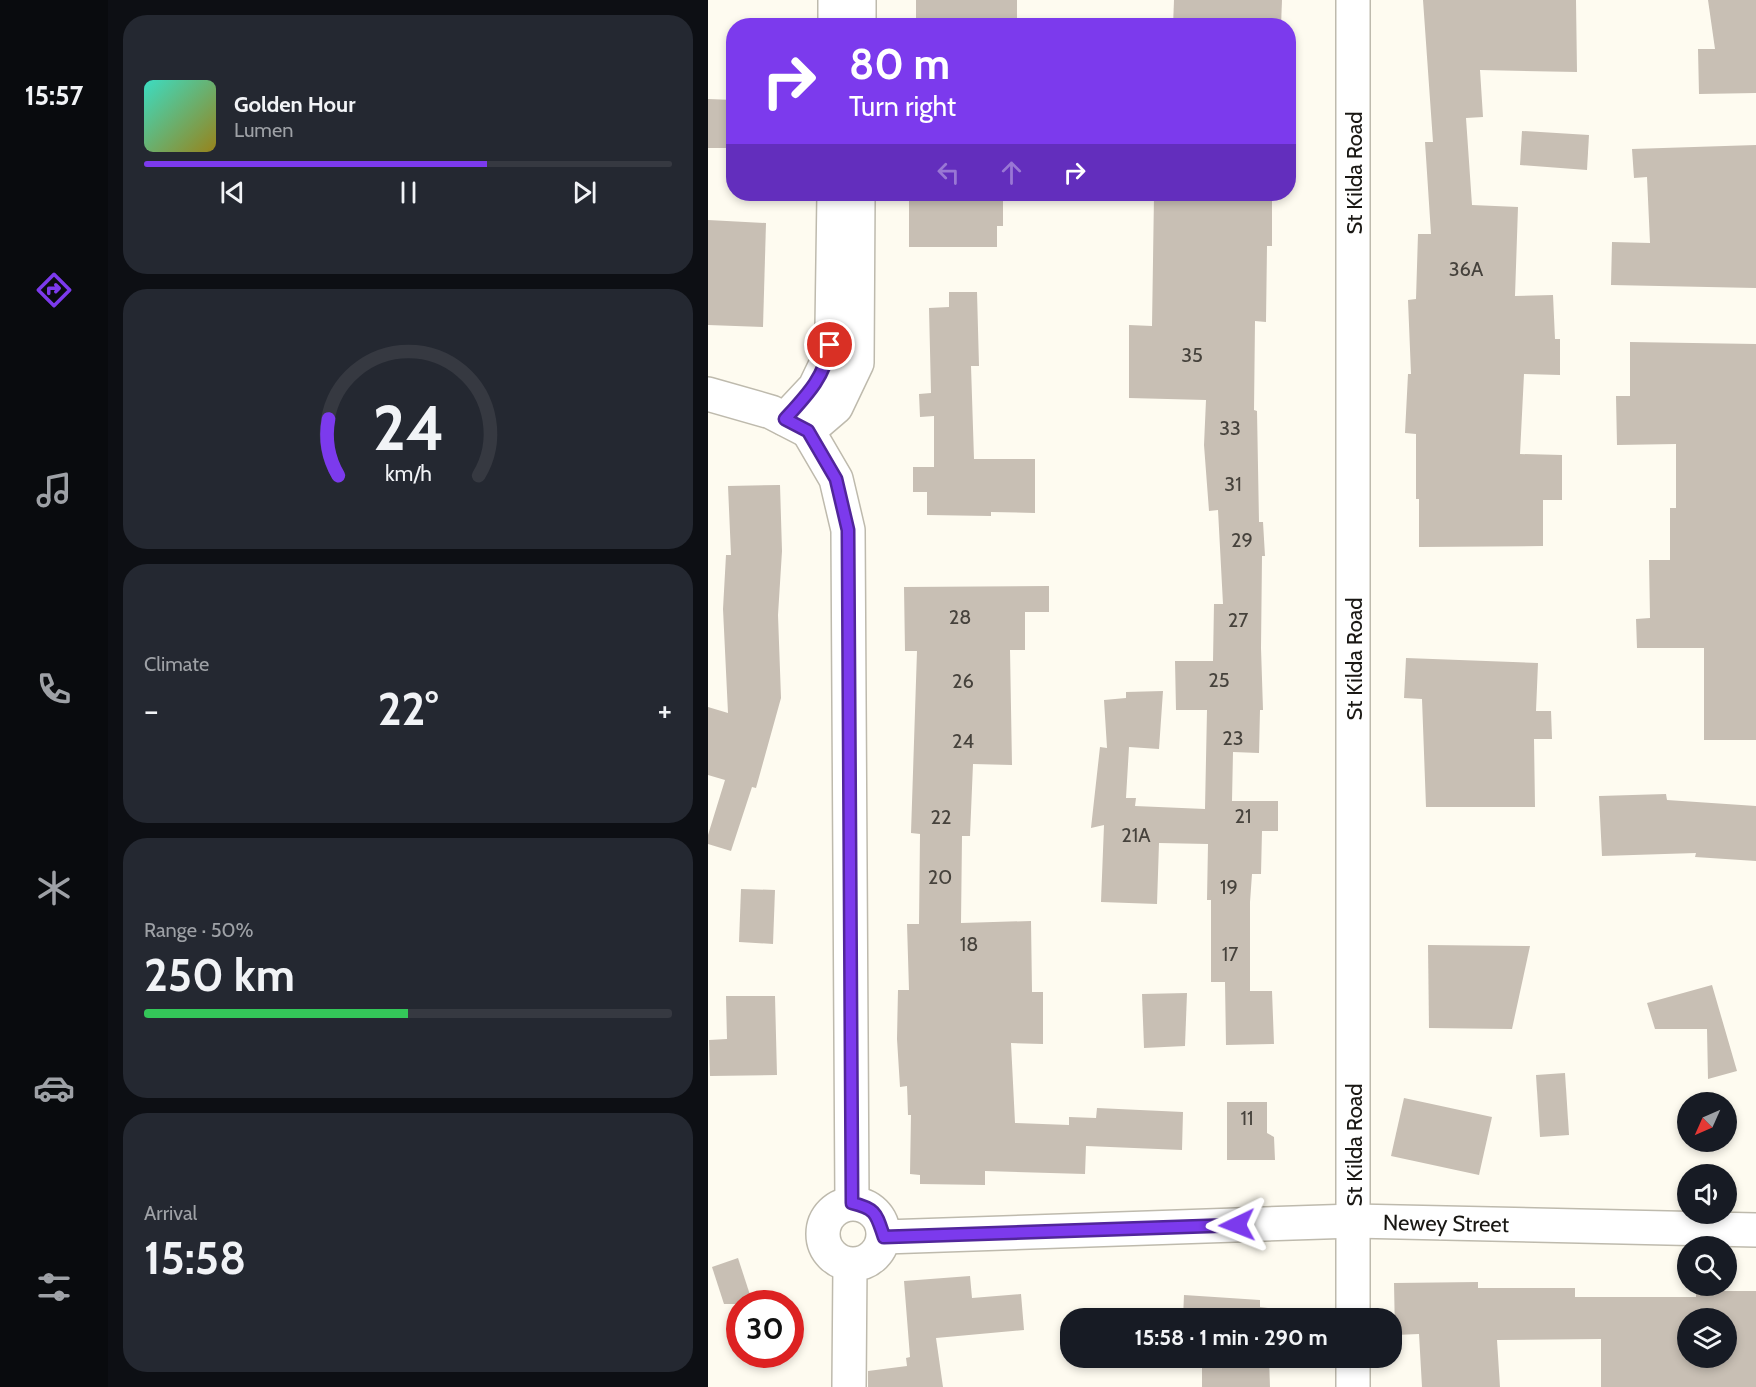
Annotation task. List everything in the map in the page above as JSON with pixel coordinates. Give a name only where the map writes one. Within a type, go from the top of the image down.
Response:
[{"type":"street","points":[[835,0],[835,18]]},
{"type":"street","points":[[859,0],[859,18]]},
{"type":"street","name":"St Kilda Road","points":[[1353,0],[1353,1308]]},
{"type":"street","points":[[797,425],[827,362],[832,328],[834,201]]},
{"type":"street","points":[[797,425],[836,407],[857,363],[858,201]]},
{"type":"street","points":[[708,394],[771,412],[797,425],[836,479],[848,530],[852,1203]]},
{"type":"street","points":[[852,1203],[867,1207],[876,1213],[884,1237],[873,1258],[850,1265],[832,1257],[823,1239],[825,1222],[836,1208],[852,1203]]},
{"type":"street","name":"Newey Street","points":[[884,1237],[1354,1221],[1756,1230]]},
{"type":"street","points":[[849,1387],[850,1265]]},
{"type":"street","points":[[1353,1368],[1353,1387]]},
{"type":"building","points":[[916,0],[1017,0],[1017,18],[916,18]]},
{"type":"building","points":[[1174,0],[1282,0],[1281,18],[1173,18]]},
{"type":"building","points":[[1423,0],[1576,0],[1577,72],[1480,70],[1483,117],[1466,118],[1472,205],[1518,207],[1515,296],[1553,295],[1555,339],[1560,339],[1560,375],[1524,374],[1520,454],[1562,455],[1562,500],[1543,500],[1543,546],[1419,547],[1416,434],[1405,433],[1408,374],[1411,374],[1408,300],[1416,299],[1418,234],[1431,234],[1425,142],[1433,142]]},
{"type":"building","points":[[1708,0],[1756,0],[1756,93],[1699,94],[1698,49],[1715,49]]},
{"type":"building","points":[[708,99],[726,100],[726,148],[708,148]]},
{"type":"building","points":[[1522,131],[1589,135],[1587,170],[1520,165]]},
{"type":"building","points":[[1756,145],[1756,288],[1611,285],[1612,242],[1650,243],[1647,177],[1634,178],[1632,149]]},
{"type":"building","points":[[909,201],[1003,201],[1003,226],[997,226],[997,247],[909,247]]},
{"type":"building","points":[[1154,201],[1272,201],[1272,246],[1267,246],[1266,322],[1255,321],[1254,410],[1257,411],[1259,522],[1263,522],[1265,556],[1262,556],[1263,710],[1260,710],[1259,753],[1233,752],[1232,801],[1278,801],[1278,831],[1262,831],[1261,874],[1252,874],[1250,902],[1250,991],[1272,991],[1274,1044],[1226,1045],[1225,982],[1211,982],[1211,900],[1207,900],[1208,844],[1159,843],[1157,904],[1101,902],[1104,825],[1091,828],[1100,747],[1107,748],[1104,700],[1126,698],[1126,692],[1163,691],[1159,749],[1129,747],[1126,798],[1136,798],[1135,806],[1205,809],[1207,710],[1176,710],[1175,661],[1213,661],[1214,604],[1223,604],[1218,510],[1209,511],[1204,445],[1206,400],[1129,398],[1129,325],[1152,326]]},
{"type":"building","points":[[708,220],[766,223],[763,327],[708,325]]},
{"type":"building","points":[[949,292],[977,292],[979,366],[971,366],[974,459],[1035,459],[1035,513],[991,512],[991,516],[927,515],[927,492],[913,492],[913,467],[934,467],[934,416],[920,417],[919,394],[931,393],[929,308],[949,307]]},
{"type":"building","points":[[1630,342],[1756,344],[1756,740],[1704,740],[1704,648],[1637,648],[1636,619],[1650,618],[1649,560],[1670,560],[1670,508],[1676,508],[1676,444],[1617,445],[1616,396],[1630,396]]},
{"type":"building","points":[[780,485],[782,551],[778,615],[781,698],[756,788],[752,787],[731,851],[708,844],[708,835],[725,780],[708,775],[708,707],[728,713],[723,609],[726,555],[731,555],[728,486]]},
{"type":"building","points":[[1049,586],[1049,612],[1025,612],[1025,650],[1010,650],[1012,765],[973,764],[970,836],[962,836],[961,923],[1031,921],[1032,992],[1043,992],[1043,1044],[1011,1043],[1015,1123],[1069,1125],[1069,1117],[1096,1118],[1097,1108],[1183,1112],[1182,1150],[1086,1146],[1085,1174],[985,1171],[985,1185],[920,1184],[920,1175],[910,1174],[911,1115],[908,1115],[907,1086],[900,1087],[897,1039],[898,990],[909,990],[907,924],[919,924],[920,834],[911,833],[917,651],[905,651],[904,587]]},
{"type":"building","points":[[1406,658],[1538,663],[1536,711],[1551,711],[1552,739],[1534,739],[1535,807],[1426,807],[1422,699],[1404,698]]},
{"type":"building","points":[[1666,794],[1667,800],[1756,806],[1756,861],[1695,857],[1696,853],[1602,856],[1599,796]]},
{"type":"building","points":[[741,889],[775,890],[773,944],[739,942]]},
{"type":"building","points":[[1428,945],[1530,946],[1512,1029],[1429,1028]]},
{"type":"building","points":[[1712,985],[1737,1071],[1708,1079],[1707,1029],[1655,1029],[1647,1003]]},
{"type":"building","points":[[1187,993],[1185,1046],[1144,1048],[1142,994]]},
{"type":"building","points":[[726,996],[775,996],[777,1075],[710,1076],[709,1040],[727,1039]]},
{"type":"building","points":[[1565,1073],[1569,1135],[1540,1137],[1536,1075]]},
{"type":"building","points":[[1404,1098],[1492,1117],[1479,1175],[1391,1156]]},
{"type":"building","points":[[1227,1102],[1267,1102],[1267,1133],[1274,1137],[1275,1160],[1227,1160]]},
{"type":"building","points":[[738,1258],[748,1290],[726,1290],[726,1304],[724,1304],[712,1267]]},
{"type":"building","points":[[970,1276],[972,1298],[1021,1294],[1024,1330],[936,1338],[943,1387],[868,1387],[868,1371],[907,1366],[906,1358],[910,1357],[904,1281]]},
{"type":"building","points":[[1478,1282],[1478,1288],[1575,1288],[1575,1297],[1737,1296],[1737,1291],[1756,1291],[1756,1387],[1601,1387],[1601,1339],[1497,1340],[1500,1387],[1422,1387],[1419,1334],[1402,1335],[1402,1308],[1394,1308],[1394,1283]]},
{"type":"building","points":[[1184,1295],[1260,1300],[1260,1307],[1268,1308],[1183,1308]]},
{"type":"building","points":[[1202,1368],[1269,1368],[1270,1387],[1202,1387]]},
{"type":"route","points":[[830,345],[827,362],[815,387],[785,419],[808,431],[836,479],[848,530],[852,1203],[867,1207],[876,1213],[884,1237],[1237,1225]]}]
